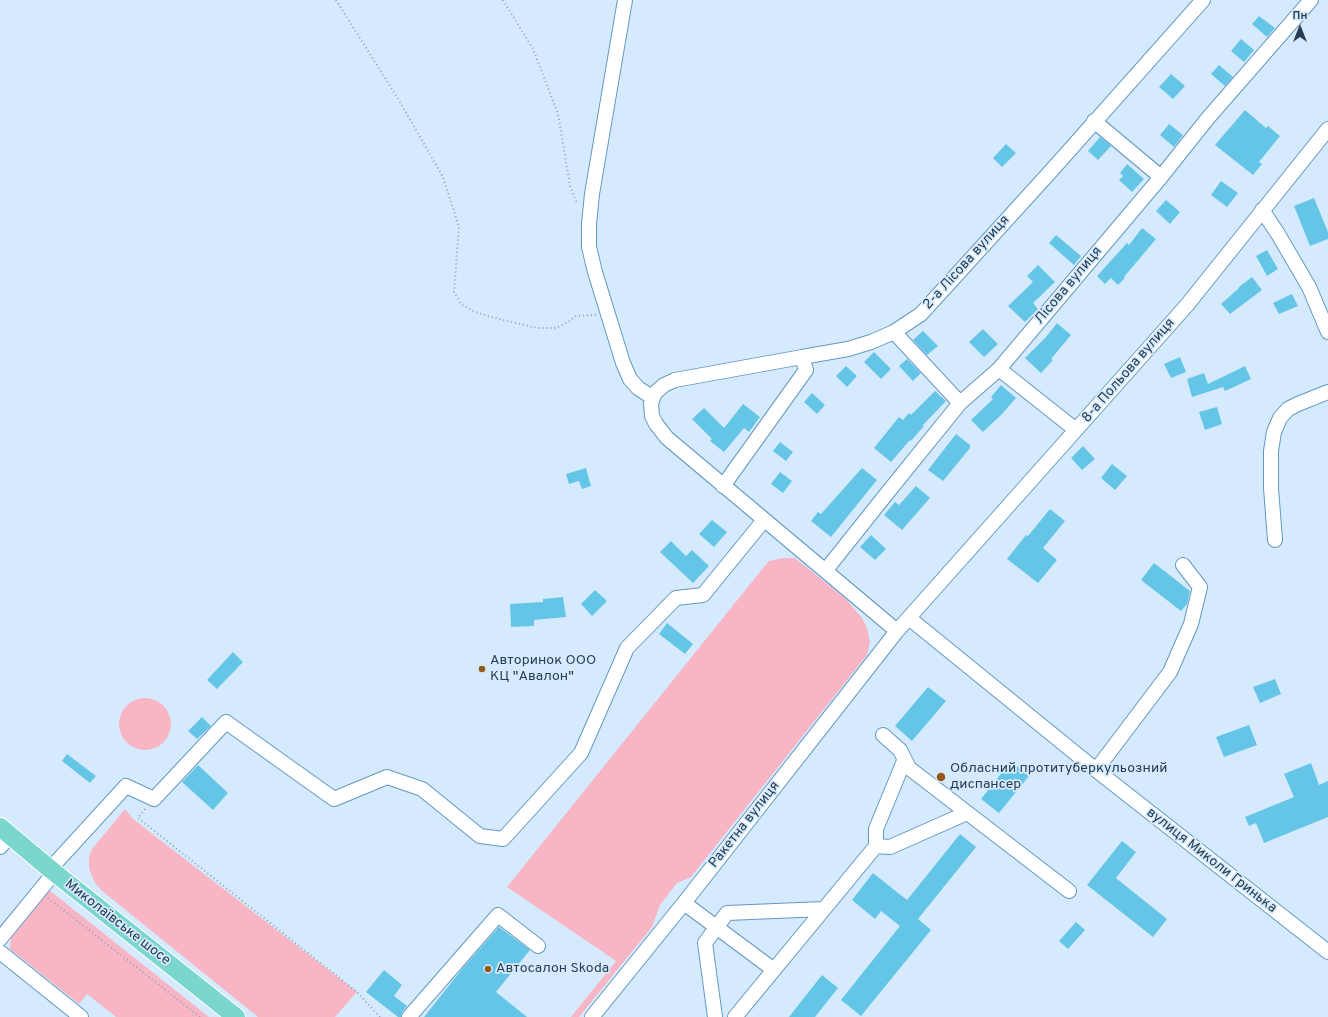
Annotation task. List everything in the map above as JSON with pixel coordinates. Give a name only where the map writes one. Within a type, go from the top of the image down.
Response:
[{"type":"main road","name":"Миколаївське шосе","points":[[3,837],[52,871],[236,1017]]},
{"type":"street","points":[[625,0],[592,194],[589,224],[589,248],[623,363],[630,379],[638,388],[653,398],[651,409],[652,416],[667,438],[897,631]]},
{"type":"street","name":"2-а Лісова вулиця","points":[[653,398],[658,389],[675,380],[848,349],[871,342],[894,332],[920,314],[1051,171],[1203,0]]},
{"type":"street","name":"Лісова вулиця","points":[[826,570],[960,403],[999,368],[1161,177],[1208,118],[1312,0]]},
{"type":"street","points":[[1094,121],[1161,177]]},
{"type":"street","name":"8-а Польова вулиця","points":[[897,631],[1187,305],[1328,129]]},
{"type":"street","points":[[1262,210],[1309,287],[1328,332]]},
{"type":"street","points":[[894,332],[960,403]]},
{"type":"street","points":[[723,486],[806,370],[802,357]]},
{"type":"street","points":[[999,368],[1076,430]]},
{"type":"street","points":[[1275,540],[1271,488],[1271,451],[1274,432],[1280,418],[1288,410],[1298,404],[1328,392]]},
{"type":"street","points":[[0,939],[39,890],[52,871],[126,783],[154,799],[226,722],[334,799],[387,777],[422,789],[480,836],[503,839],[581,754],[627,648],[676,598],[703,595],[764,520]]},
{"type":"street","points":[[1096,770],[1170,672],[1191,624],[1200,587],[1183,565]]},
{"type":"street","name":"вулиця Миколи Гринька","points":[[908,618],[1096,770],[1328,952]]},
{"type":"street","name":"Ракетна вулиця","points":[[592,1017],[684,903],[897,631]]},
{"type":"street","points":[[883,735],[900,750],[904,762],[909,768],[1069,891]]},
{"type":"street","points":[[735,1017],[876,846],[876,829],[904,762]]},
{"type":"street","points":[[876,846],[890,847],[967,813]]},
{"type":"street","points":[[684,903],[774,970]]},
{"type":"street","points":[[715,1017],[704,943],[727,913],[824,909]]},
{"type":"street","points":[[409,1017],[498,915],[538,946]]},
{"type":"street","points":[[0,952],[81,1017]]},
{"type":"path","points":[[336,0],[397,97],[444,177],[458,227],[454,292],[461,304],[473,311],[491,317],[537,328],[556,328],[576,316],[590,314],[609,317]]},
{"type":"path","points":[[503,0],[533,49],[558,114],[570,186],[576,201],[590,211]]},
{"type":"path","points":[[154,799],[138,818],[357,992],[380,1017]]},
{"type":"path","points":[[39,890],[200,1017]]},
{"type":"shaded area","points":[[783,558],[795,558],[845,598],[862,618],[867,628],[870,642],[867,655],[691,877],[677,883],[660,905],[652,927],[579,1017],[571,1017],[616,961],[507,887],[763,568],[769,561]]},
{"type":"shaded area","points":[[145,698],[159,702],[167,710],[171,724],[167,738],[159,746],[145,750],[131,746],[123,738],[119,724],[123,710],[131,702]]},
{"type":"shaded area","points":[[125,809],[133,819],[357,992],[335,1017],[258,1017],[101,890],[95,883],[91,874],[89,858],[92,849]]},
{"type":"shaded area","points":[[49,890],[209,1017],[116,1017],[87,994],[79,1004],[10,949],[11,937]]},
{"type":"building","points":[[1259,16],[1275,28],[1267,37],[1252,24]]},
{"type":"building","points":[[1241,39],[1254,50],[1244,62],[1231,51]]},
{"type":"building","points":[[1219,65],[1233,77],[1225,86],[1211,74]]},
{"type":"building","points":[[1171,74],[1185,86],[1173,99],[1159,87]]},
{"type":"building","points":[[1245,110],[1266,128],[1268,126],[1280,136],[1259,162],[1262,164],[1253,175],[1215,145]]},
{"type":"building","points":[[1169,124],[1183,135],[1174,147],[1160,135]]},
{"type":"building","points":[[1100,137],[1111,146],[1098,160],[1088,151]]},
{"type":"building","points":[[1006,144],[1016,153],[1002,167],[993,158]]},
{"type":"building","points":[[1127,164],[1144,179],[1132,192],[1119,180],[1123,176],[1120,173]]},
{"type":"building","points":[[1221,181],[1238,193],[1227,207],[1211,195]]},
{"type":"building","points":[[1314,198],[1328,232],[1328,239],[1310,246],[1294,206]]},
{"type":"building","points":[[1166,200],[1180,212],[1170,224],[1156,211]]},
{"type":"building","points":[[1142,228],[1156,239],[1118,285],[1111,278],[1105,284],[1097,276],[1127,243],[1129,245]]},
{"type":"building","points":[[1056,235],[1081,256],[1074,265],[1049,243]]},
{"type":"building","points":[[1267,250],[1278,269],[1267,276],[1256,256]]},
{"type":"building","points":[[1038,265],[1055,282],[1033,303],[1038,309],[1025,322],[1008,306],[1033,282],[1027,276]]},
{"type":"building","points":[[1252,277],[1262,290],[1230,314],[1221,304]]},
{"type":"building","points":[[1292,294],[1298,306],[1279,314],[1273,303]]},
{"type":"building","points":[[1057,323],[1071,335],[1051,359],[1053,360],[1041,373],[1025,358],[1046,337]]},
{"type":"building","points":[[983,329],[998,344],[984,357],[969,342]]},
{"type":"building","points":[[923,331],[938,346],[927,355],[913,340]]},
{"type":"building","points":[[874,352],[891,369],[881,379],[864,362]]},
{"type":"building","points":[[1180,357],[1186,372],[1171,378],[1164,364]]},
{"type":"building","points":[[907,359],[921,373],[913,381],[899,366]]},
{"type":"building","points":[[846,366],[857,376],[847,387],[836,376]]},
{"type":"building","points":[[1245,366],[1251,379],[1225,391],[1223,387],[1192,397],[1187,379],[1204,373],[1208,384]]},
{"type":"building","points":[[1001,385],[1016,398],[983,432],[971,420],[993,399],[991,397]]},
{"type":"building","points":[[935,391],[946,401],[891,462],[874,448],[899,417],[903,420],[909,413],[911,415]]},
{"type":"building","points":[[812,393],[825,405],[817,414],[804,402]]},
{"type":"building","points":[[743,404],[760,417],[749,432],[744,428],[724,452],[710,441],[712,439],[692,419],[704,408],[724,428]]},
{"type":"building","points":[[1217,407],[1222,424],[1205,430],[1199,412]]},
{"type":"building","points":[[956,434],[970,445],[970,448],[943,481],[928,470]]},
{"type":"building","points":[[780,442],[793,452],[786,461],[773,451]]},
{"type":"building","points":[[1083,446],[1095,459],[1082,470],[1071,458]]},
{"type":"building","points":[[1112,464],[1127,476],[1115,490],[1101,478]]},
{"type":"building","points":[[586,468],[591,486],[582,489],[579,481],[569,484],[566,474]]},
{"type":"building","points":[[862,468],[877,480],[831,537],[811,521],[818,512],[821,514]]},
{"type":"building","points":[[780,472],[792,481],[783,493],[771,484]]},
{"type":"building","points":[[916,486],[930,498],[902,530],[884,515],[895,502],[899,505]]},
{"type":"building","points":[[1050,509],[1065,521],[1043,548],[1057,560],[1038,583],[1007,559],[1026,535],[1028,536]]},
{"type":"building","points":[[712,520],[727,532],[714,547],[699,534]]},
{"type":"building","points":[[871,535],[886,549],[875,560],[860,547]]},
{"type":"building","points":[[671,541],[686,556],[692,550],[709,566],[693,583],[660,552]]},
{"type":"building","points":[[1154,563],[1190,591],[1187,604],[1181,611],[1141,580]]},
{"type":"building","points":[[595,590],[607,601],[592,616],[581,604]]},
{"type":"building","points":[[563,597],[566,617],[534,620],[534,626],[511,627],[510,604],[543,602],[543,599]]},
{"type":"building","points":[[667,623],[693,644],[685,654],[659,634]]},
{"type":"building","points":[[233,652],[243,662],[217,689],[207,680]]},
{"type":"building","points":[[1275,679],[1281,694],[1260,703],[1253,687]]},
{"type":"building","points":[[928,687],[946,701],[912,741],[895,726]]},
{"type":"building","points":[[202,717],[211,726],[197,739],[188,731]]},
{"type":"building","points":[[1249,725],[1257,745],[1224,757],[1216,737]]},
{"type":"building","points":[[67,754],[96,776],[90,783],[62,761]]},
{"type":"building","points":[[1011,761],[1029,776],[999,813],[981,799]]},
{"type":"building","points":[[1311,763],[1319,785],[1328,781],[1328,817],[1264,843],[1256,823],[1249,826],[1245,817],[1294,797],[1284,774]]},
{"type":"building","points":[[198,765],[228,793],[213,810],[182,782]]},
{"type":"building","points":[[960,834],[976,847],[918,919],[931,930],[861,1016],[841,1000],[900,926],[881,911],[875,919],[852,900],[873,873],[907,900]]},
{"type":"building","points":[[1122,841],[1136,852],[1116,878],[1167,919],[1153,937],[1087,885]]},
{"type":"building","points":[[1076,922],[1085,930],[1068,949],[1059,941]]},
{"type":"building","name":"Автосалон Skoda","points":[[499,927],[530,950],[496,992],[527,1017],[424,1017],[462,969]]},
{"type":"building","points":[[384,970],[402,985],[394,996],[407,1006],[402,1012],[401,1017],[398,1017],[366,992]]},
{"type":"building","points":[[822,975],[838,988],[815,1017],[789,1017]]},
{"type":"place","name":"Авторинок ООО КЦ \"Авалон\"","points":[[482,669]]},
{"type":"place","name":"Обласний протитуберкульозний диспансер","points":[[941,777]]},
{"type":"place","name":"Автосалон Skoda","points":[[488,969]]}]
